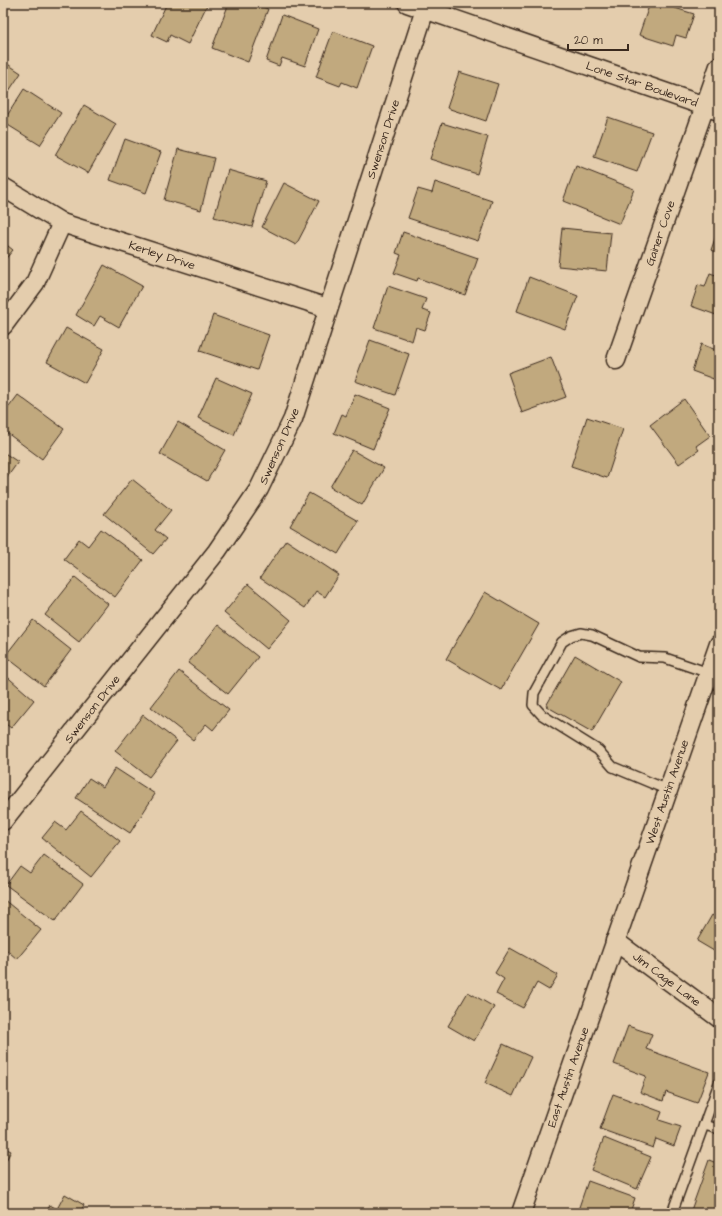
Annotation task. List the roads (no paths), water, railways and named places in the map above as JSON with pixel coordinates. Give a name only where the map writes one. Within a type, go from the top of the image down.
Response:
[{"type":"street","name":"Lone Star Boulevard","points":[[407,3],[426,6],[712,108]]},
{"type":"street","name":"Swenson Drive","points":[[3,821],[217,551],[259,490],[292,419],[426,6]]},
{"type":"street","name":"Gainer Cove","points":[[616,360],[712,108],[719,66]]},
{"type":"street","name":"Kerley Drive","points":[[3,187],[62,223],[328,308]]},
{"type":"street","points":[[3,326],[35,283],[62,223]]},
{"type":"street","name":"West Austin Avenue","points":[[616,940],[719,644]]},
{"type":"street","name":"Jim Cage Lane","points":[[616,940],[719,1018]]},
{"type":"street","name":"East Austin Avenue","points":[[521,1213],[616,940]]},
{"type":"lane","points":[[668,790],[613,767],[598,750],[542,715],[533,705],[534,693],[562,642],[571,636],[581,634],[592,634],[639,657],[665,658],[709,673]]},
{"type":"lane","points":[[672,1213],[719,1083]]},
{"type":"lane","points":[[704,1125],[719,1129]]}]
